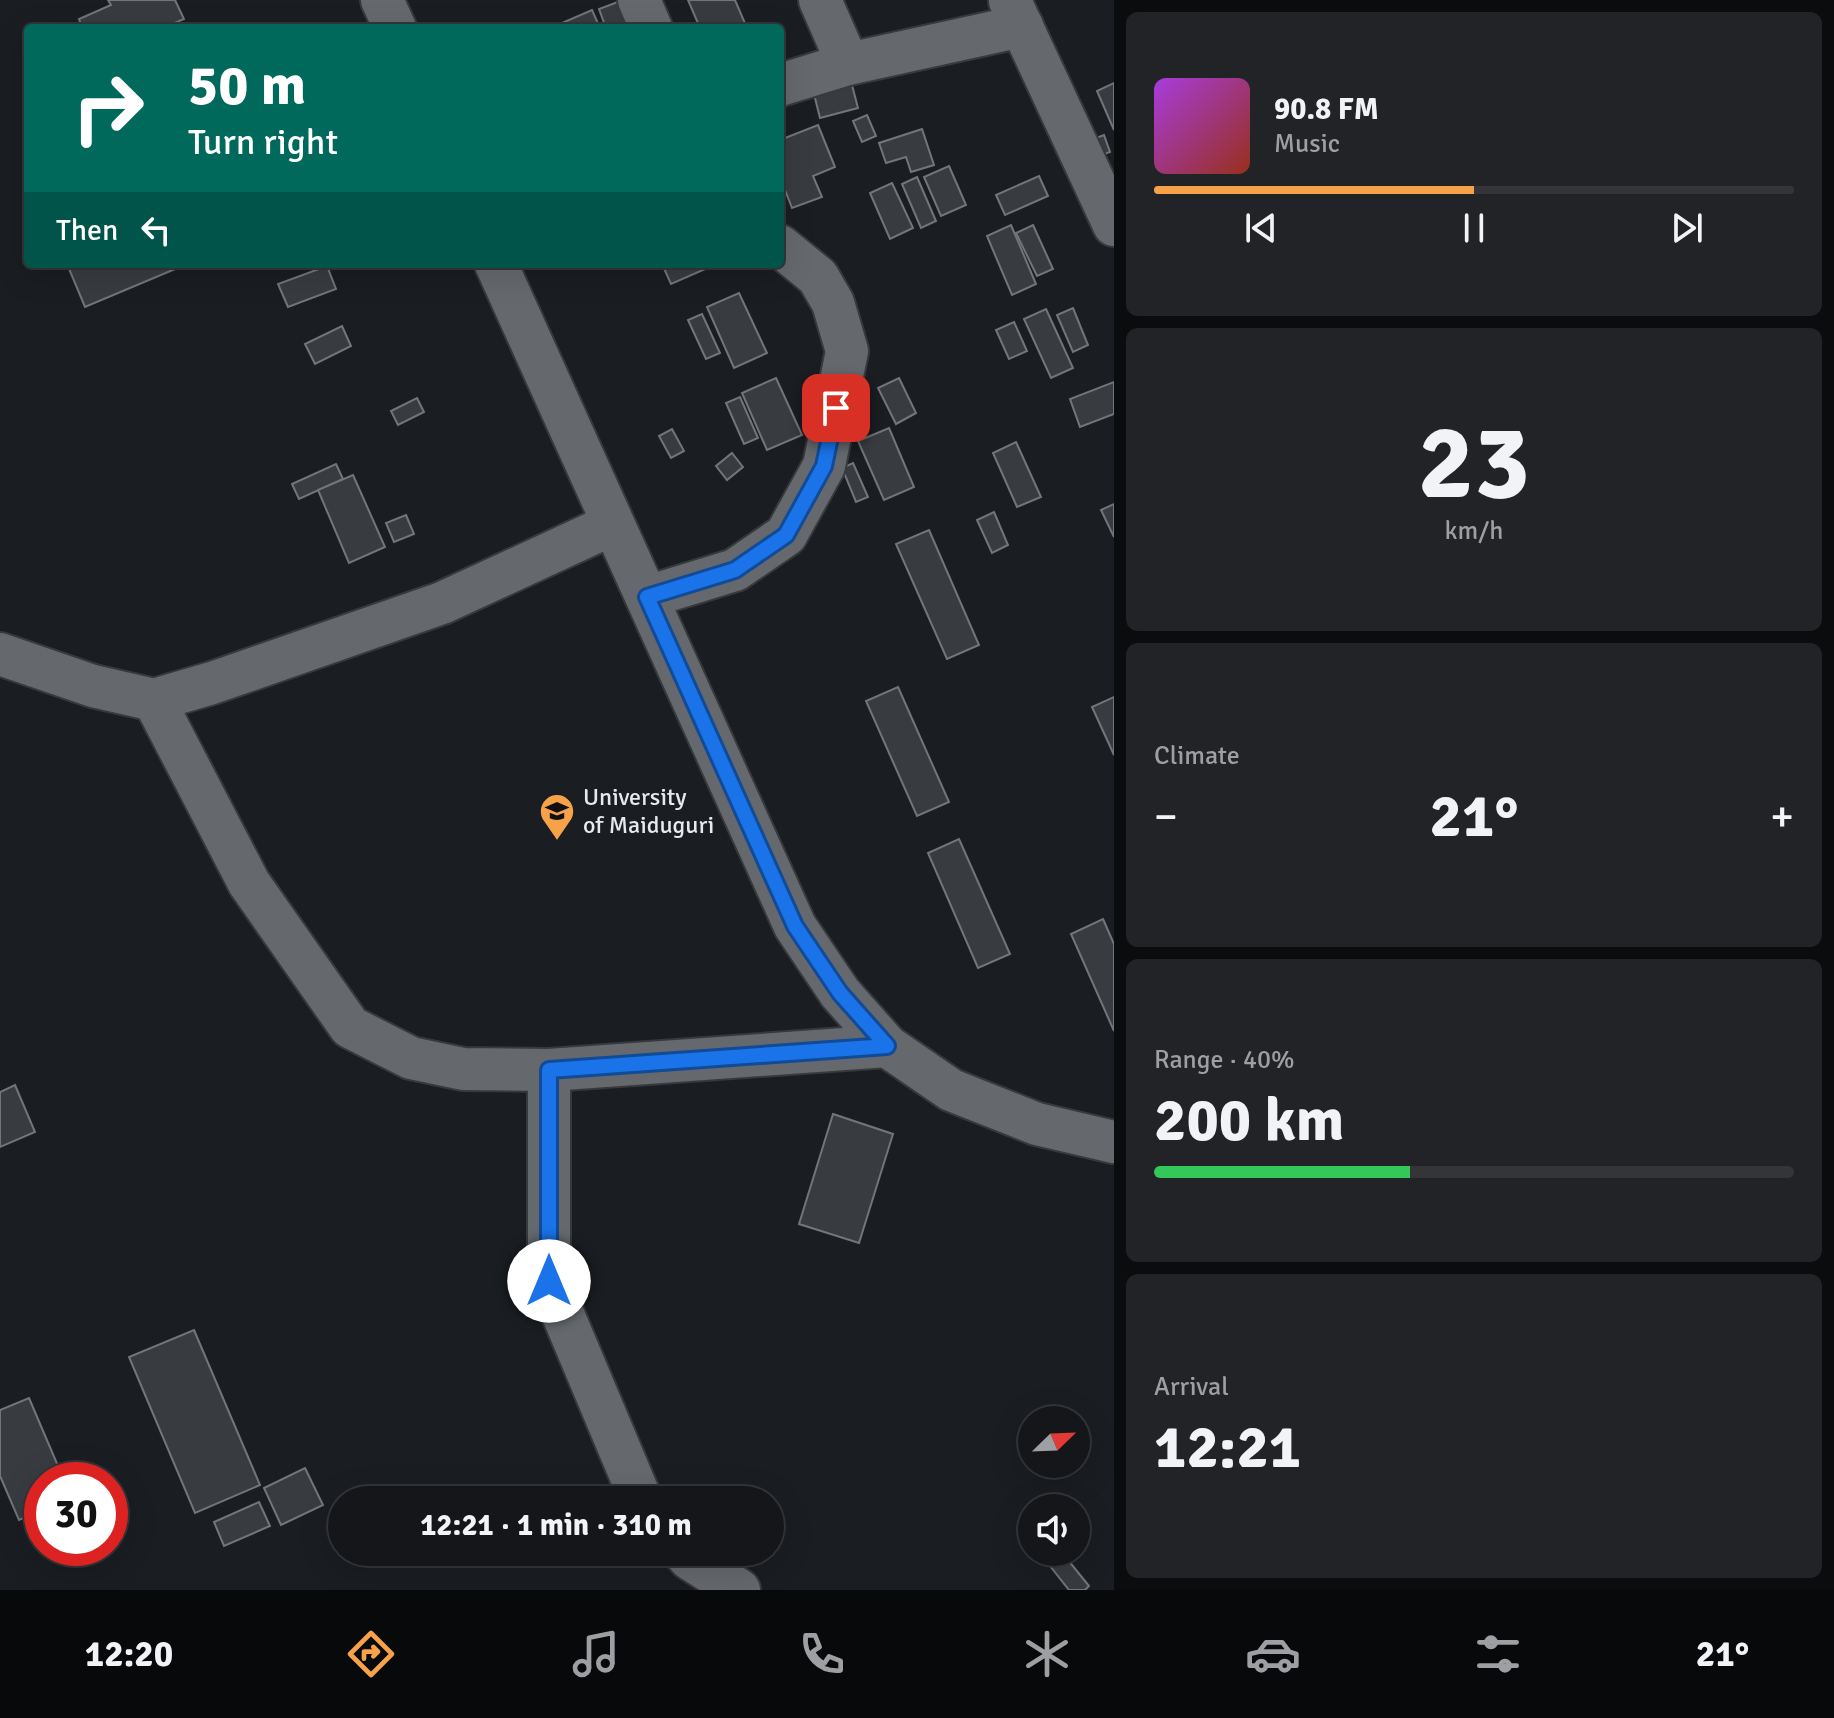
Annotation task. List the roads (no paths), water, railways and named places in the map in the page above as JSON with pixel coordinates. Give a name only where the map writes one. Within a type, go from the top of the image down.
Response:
[{"type":"street","points":[[382,0],[393,24]]},
{"type":"street","points":[[639,0],[649,24]]},
{"type":"street","points":[[820,0],[848,64]]},
{"type":"street","points":[[784,84],[1016,13],[1114,225]]},
{"type":"street","points":[[647,597],[735,570],[786,535],[824,466],[847,351],[833,303],[818,277],[784,249]]},
{"type":"street","points":[[498,268],[795,926],[840,993],[887,1046],[951,1090],[1037,1124],[1114,1142]]},
{"type":"street","points":[[0,654],[93,686],[154,700],[212,683],[442,603],[613,524]]},
{"type":"street","points":[[154,700],[249,883],[350,1027],[411,1058],[463,1069],[549,1070],[887,1046]]},
{"type":"street","points":[[549,1070],[549,1281],[635,1486]]},
{"type":"street","points":[[701,1566],[739,1590]]},
{"type":"place","name":"University of Maiduguri","points":[[557,842]]}]
